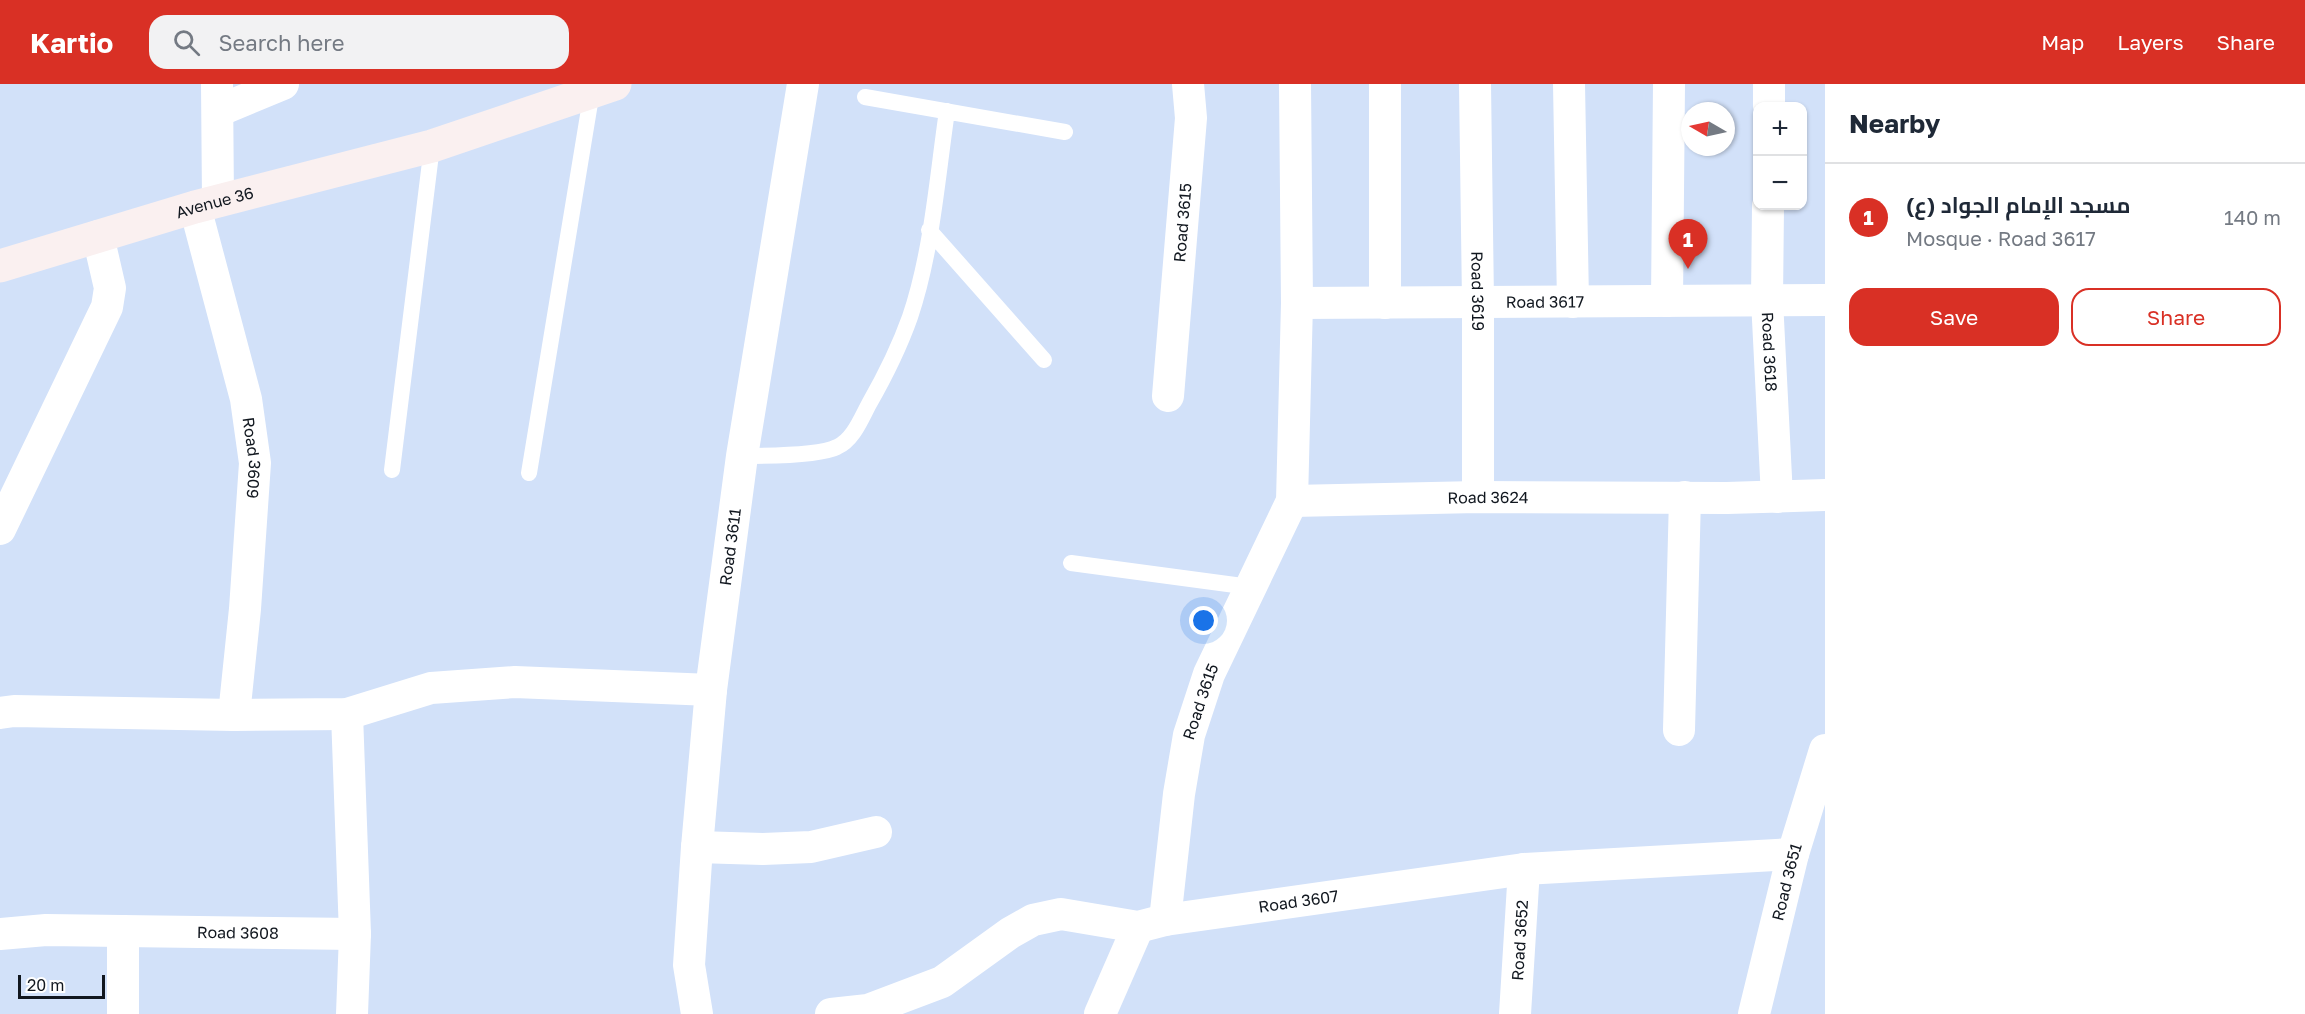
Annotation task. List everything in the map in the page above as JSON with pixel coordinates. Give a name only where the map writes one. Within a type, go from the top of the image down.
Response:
[{"type":"street","points":[[218,97],[283,84]]},
{"type":"street","name":"Road 3611","points":[[697,1014],[689,965],[711,690],[742,456],[803,84]]},
{"type":"street","name":"Road 3615","points":[[1168,396],[1191,118],[1188,84]]},
{"type":"street","points":[[1292,501],[1297,303],[1295,84]]},
{"type":"street","points":[[1385,84],[1385,303]]},
{"type":"street","name":"Road 3619","points":[[1474,84],[1478,302],[1478,497]]},
{"type":"street","points":[[1569,84],[1573,302]]},
{"type":"street","points":[[1667,301],[1669,84]]},
{"type":"street","points":[[1769,84],[1769,102]]},
{"type":"street","name":"Avenue 36","points":[[0,266],[206,204],[432,146],[604,87]]},
{"type":"street","name":"Road 3609","points":[[218,97],[206,204],[246,399],[255,463],[245,609],[234,716]]},
{"type":"street","name":"Road 3618","points":[[1768,210],[1767,300],[1777,497]]},
{"type":"street","points":[[0,529],[107,307],[110,288],[98,236]]},
{"type":"street","name":"Road 3617","points":[[1297,303],[1825,300]]},
{"type":"street","name":"Road 3624","points":[[1292,501],[1478,497],[1825,495]]},
{"type":"street","points":[[1679,730],[1685,497]]},
{"type":"street","name":"Road 3615","points":[[1100,1014],[1152,923],[1189,735],[1209,674],[1292,501]]},
{"type":"street","points":[[0,713],[14,711],[234,716],[347,714],[431,688],[515,682],[711,690]]},
{"type":"street","points":[[347,714],[355,934],[352,1014]]},
{"type":"street","name":"Road 3651","points":[[1754,1014],[1793,854],[1825,750]]},
{"type":"street","points":[[697,847],[763,849],[811,847],[876,832]]},
{"type":"street","name":"Road 3607","points":[[831,1014],[868,1011],[942,982],[1010,933],[1033,920],[1062,914],[1152,923],[1524,868],[1793,854]]},
{"type":"street","name":"Road 3652","points":[[1515,1014],[1524,868]]},
{"type":"street","name":"Road 3608","points":[[0,934],[46,930],[355,934]]},
{"type":"street","points":[[123,931],[123,1014]]},
{"type":"lane","points":[[529,473],[604,87]]},
{"type":"lane","points":[[865,97],[1065,132]]},
{"type":"lane","points":[[742,456],[772,456],[837,448],[853,433],[894,357],[910,316],[922,274],[947,111]]},
{"type":"lane","points":[[392,470],[432,146]]},
{"type":"lane","points":[[929,230],[1044,360]]},
{"type":"lane","points":[[1071,563],[1250,587]]},
{"type":"place","name":"مسجد الإمام الجواد (ع)","points":[[1688,269]]}]
